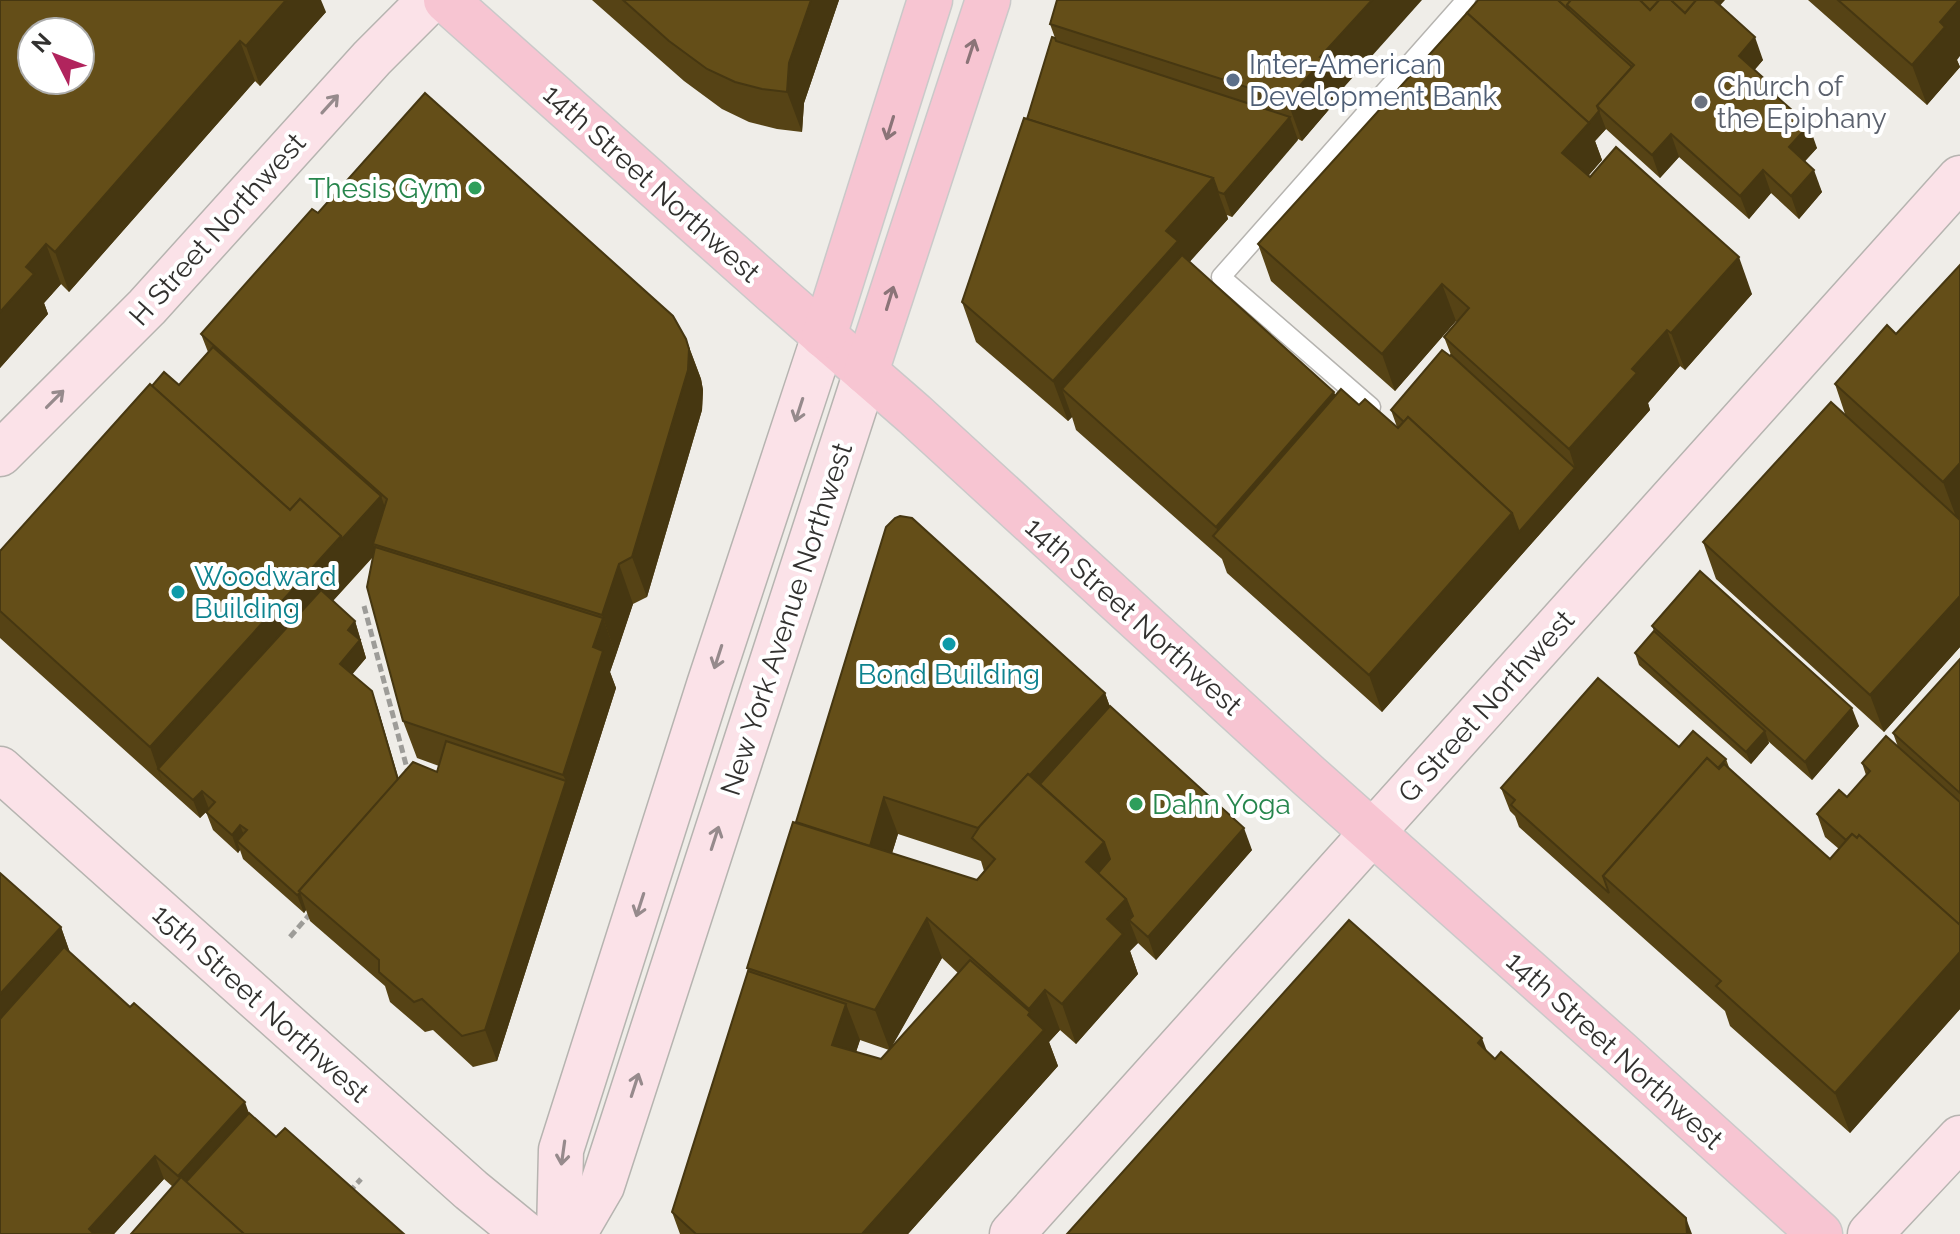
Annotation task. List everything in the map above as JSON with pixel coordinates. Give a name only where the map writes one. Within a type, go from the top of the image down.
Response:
[{"type":"main road","name":"H Street Northwest","points":[[0,454],[147,307],[372,58],[430,0]]},
{"type":"main road","name":"14th Street Northwest","points":[[446,0],[866,372],[1820,1234]]},
{"type":"main road","name":"New York Avenue Northwest","points":[[559,1234],[561,1150],[930,0]]},
{"type":"main road","name":"New York Avenue Northwest","points":[[574,1234],[602,1186],[988,0]]},
{"type":"main road","name":"G Street Northwest","points":[[1012,1234],[1960,178]]},
{"type":"main road","name":"15th Street Northwest","points":[[0,769],[471,1190],[525,1234]]},
{"type":"main road","points":[[1870,1234],[1960,1138]]},
{"type":"lane","points":[[1371,407],[1221,277],[1466,0]]},
{"type":"path","points":[[364,606],[410,782]]},
{"type":"path","points":[[290,937],[311,913]]},
{"type":"path","points":[[348,1193],[361,1179]]},
{"type":"building","points":[[0,0],[286,0],[246,46],[240,41],[55,252],[46,244],[26,267],[34,274],[0,312]]},
{"type":"building","points":[[623,0],[811,0],[789,63],[787,92],[735,82],[707,69],[669,41]]},
{"type":"building","points":[[1057,0],[1372,0],[1320,57],[1324,59],[1287,100],[1050,24]]},
{"type":"building","points":[[1478,0],[1558,0],[1632,67],[1597,106],[1599,111],[1589,123],[1466,14]]},
{"type":"building","points":[[1558,0],[1571,0],[1567,5],[1569,10]]},
{"type":"building","name":"Church of the Epiphany","points":[[1571,0],[1640,0],[1650,10],[1659,0],[1671,0],[1685,13],[1696,0],[1714,0],[1755,37],[1739,56],[1779,92],[1776,96],[1809,125],[1789,147],[1814,170],[1791,196],[1763,170],[1740,196],[1671,134],[1652,155],[1597,106],[1634,65],[1567,5]]},
{"type":"building","points":[[1640,0],[1659,0],[1650,10]]},
{"type":"building","points":[[1671,0],[1696,0],[1685,13]]},
{"type":"building","points":[[1838,0],[1959,0],[1940,22],[1945,27],[1912,65]]},
{"type":"building","points":[[1467,13],[1589,123],[1562,153],[1590,177],[1616,147],[1739,257],[1671,333],[1667,330],[1632,369],[1637,373],[1569,449],[1444,337],[1469,308],[1442,284],[1382,354],[1258,244]]},
{"type":"building","points":[[1052,37],[1056,41],[1290,117],[1224,194],[1218,192],[1213,178],[1027,119]]},
{"type":"building","points":[[425,93],[673,316],[686,339],[688,370],[632,557],[619,564],[602,615],[373,544],[387,499],[201,334],[312,209],[318,213]]},
{"type":"building","points":[[1024,118],[1213,178],[1166,231],[1178,241],[1053,381],[962,302]]},
{"type":"building","points":[[1182,255],[1334,392],[1216,527],[1062,389]]},
{"type":"building","points":[[1960,265],[1960,463],[1943,482],[1835,384],[1887,325],[1896,334]]},
{"type":"building","points":[[213,347],[381,496],[342,539],[300,499],[290,510],[152,386],[164,372],[179,385]]},
{"type":"building","points":[[1442,350],[1575,468],[1519,532],[1512,513],[1408,417],[1404,422],[1391,410]]},
{"type":"building","name":"Woodward Building","points":[[150,384],[290,510],[300,499],[341,536],[150,747],[0,611],[0,551]]},
{"type":"building","points":[[1341,389],[1359,405],[1365,399],[1398,428],[1408,417],[1512,513],[1369,675],[1213,536]]},
{"type":"building","points":[[1831,402],[1960,520],[1960,596],[1870,695],[1703,542]]},
{"type":"building","name":"Bond Building","points":[[900,516],[912,518],[1105,693],[978,828],[884,797],[870,846],[796,822],[886,527]]},
{"type":"building","points":[[375,547],[603,618],[593,647],[603,651],[563,775],[403,721],[367,587]]},
{"type":"building","points":[[1700,571],[1852,708],[1805,762],[1652,626]]},
{"type":"building","points":[[321,590],[355,621],[348,630],[360,640],[340,664],[372,691],[398,780],[297,895],[237,841],[247,830],[240,825],[232,835],[206,812],[215,802],[202,791],[193,800],[158,769]]},
{"type":"building","points":[[1654,631],[1765,731],[1746,752],[1635,653]]},
{"type":"building","points":[[1960,659],[1960,793],[1893,733]]},
{"type":"building","points":[[1598,678],[1679,747],[1693,731],[1726,759],[1718,768],[1707,758],[1603,876],[1609,893],[1511,805],[1515,800],[1501,788]]},
{"type":"building","points":[[1110,706],[1244,828],[1148,937],[1129,920],[1133,916],[1126,899],[1098,873],[1110,859],[1104,842],[1040,784]]},
{"type":"building","points":[[1886,736],[1960,802],[1960,925],[1859,835],[1857,838],[1852,834],[1846,840],[1817,814],[1839,790],[1847,797],[1870,771],[1862,763]]},
{"type":"building","points":[[446,741],[566,781],[485,1030],[462,1036],[422,999],[414,1002],[379,972],[379,960],[299,891],[413,762],[437,772]]},
{"type":"building","points":[[1707,758],[1719,769],[1724,764],[1830,859],[1852,834],[1857,838],[1859,835],[1960,925],[1960,952],[1835,1093],[1716,986],[1721,981],[1603,876]]},
{"type":"building","points":[[1028,774],[1104,842],[1086,862],[1126,899],[1107,919],[1123,934],[1062,1004],[1045,990],[1029,1009],[927,918],[875,1010],[747,968],[793,822],[977,880],[995,859],[972,838]]},
{"type":"building","points":[[0,873],[61,927],[0,994]]},
{"type":"building","points":[[1349,920],[1482,1038],[1478,1043],[1495,1059],[1501,1052],[1686,1218],[1687,1234],[1067,1234]]},
{"type":"building","points":[[64,947],[130,1007],[134,1003],[245,1102],[178,1176],[155,1156],[89,1229],[94,1234],[0,1234],[0,1019]]},
{"type":"building","points":[[970,960],[1030,1012],[1028,1015],[1044,1030],[862,1234],[696,1234],[672,1212],[748,971],[846,1004],[832,1045],[881,1059]]},
{"type":"building","points":[[249,1113],[276,1137],[285,1128],[404,1234],[244,1234],[186,1182]]},
{"type":"building","points":[[181,1177],[244,1234],[131,1234]]},
{"type":"place","name":"Inter-American Development Bank","points":[[1233,80]]},
{"type":"place","name":"Church of the Epiphany","points":[[1701,102]]},
{"type":"place","name":"Thesis Gym","points":[[475,188]]},
{"type":"place","name":"Woodward Building","points":[[178,592]]},
{"type":"place","name":"Bond Building","points":[[949,644]]},
{"type":"place","name":"Dahn Yoga","points":[[1136,804]]}]
